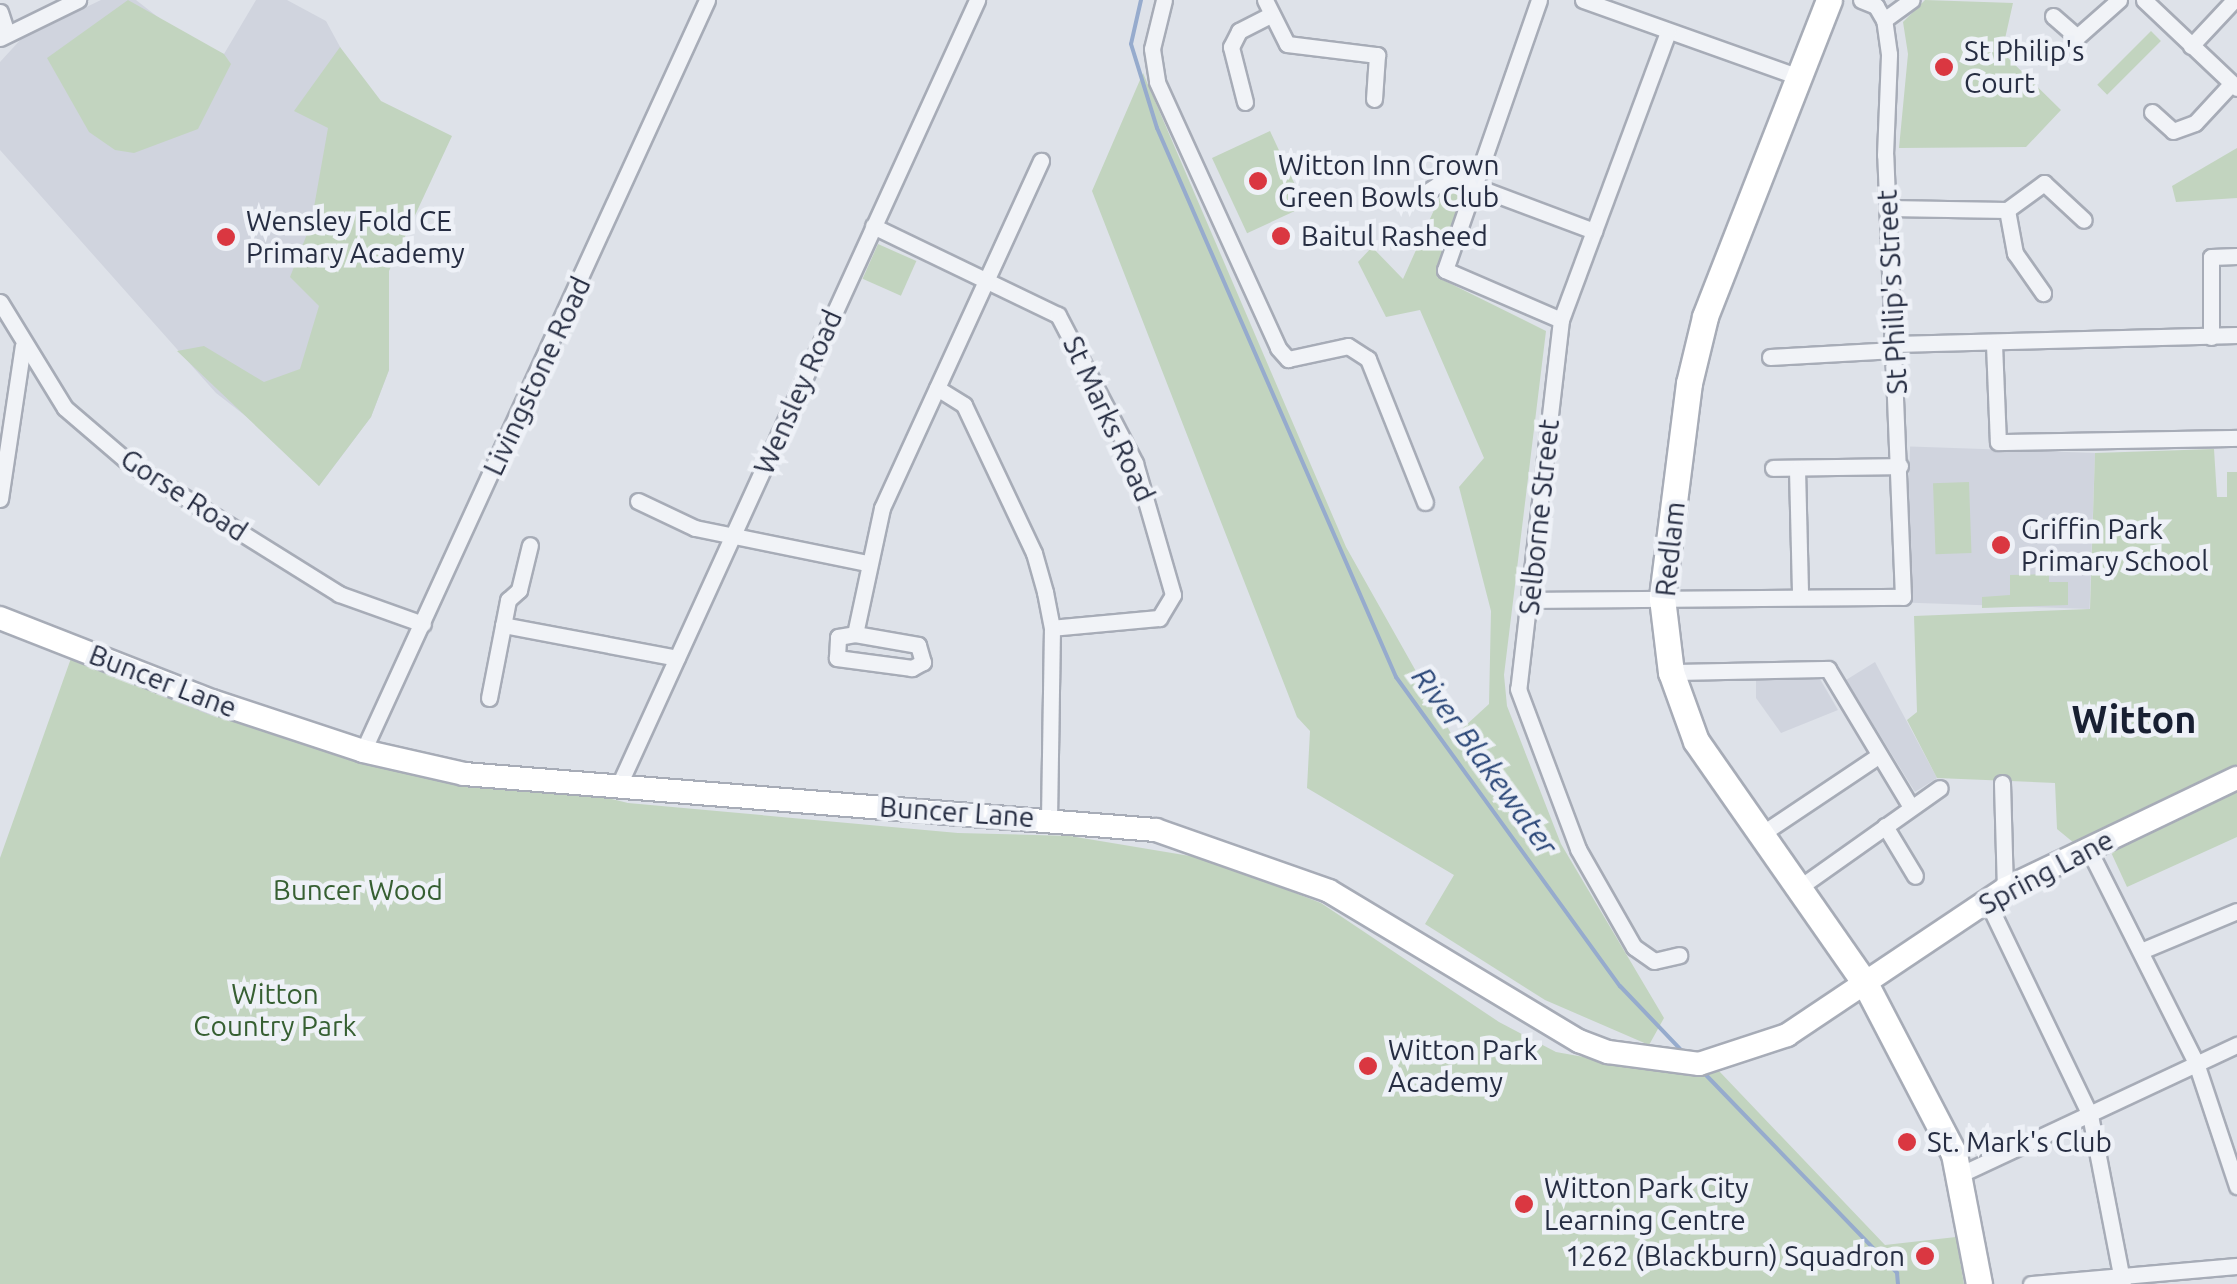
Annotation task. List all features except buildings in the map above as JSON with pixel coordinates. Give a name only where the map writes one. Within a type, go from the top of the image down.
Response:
[{"type":"main road","name":"Redlam","points":[[1828,0],[1705,317],[1689,383],[1662,598],[1671,672],[1696,741],[1865,983],[1961,1174],[1979,1284]]},
{"type":"main road","name":"Buncer Lane","points":[[0,618],[212,702],[363,752],[464,774],[1156,830],[1270,866],[1330,891],[1608,1052],[1699,1064],[1786,1035],[1865,983]]},
{"type":"main road","name":"Spring Lane","points":[[1865,983],[1996,895],[2237,778]]},
{"type":"street","points":[[0,12],[4,36],[78,0]]},
{"type":"street","name":"Livingstone Road","points":[[363,752],[707,0]]},
{"type":"street","name":"Wensley Road","points":[[619,785],[977,0]]},
{"type":"street","points":[[1164,0],[1152,48],[1157,82],[1278,348],[1288,359],[1310,357],[1336,346],[1358,349],[1368,359],[1426,502]]},
{"type":"street","points":[[1539,0],[1446,270],[1561,320]]},
{"type":"street","points":[[1583,0],[1796,76]]},
{"type":"street","points":[[1861,0],[1876,6],[1884,20],[1912,0]]},
{"type":"street","points":[[2053,16],[2077,36],[2118,0]]},
{"type":"street","points":[[2144,0],[2234,86],[2195,123],[2173,131],[2152,112]]},
{"type":"street","points":[[2191,46],[2234,0]]},
{"type":"street","points":[[1245,102],[1231,47],[1239,31],[1267,8],[1287,44],[1384,54],[1374,99]]},
{"type":"street","name":"St Philip's Street","points":[[1800,594],[1903,596],[1884,20]]},
{"type":"street","name":"Selborne Street","points":[[1668,32],[1561,320],[1518,690],[1578,850],[1634,947],[1654,960],[1679,955]]},
{"type":"street","points":[[854,634],[882,508],[1040,160]]},
{"type":"street","points":[[1422,195],[1450,177],[1594,232]]},
{"type":"street","points":[[1888,208],[2007,210],[2044,183],[2084,220]]},
{"type":"street","points":[[2007,210],[2015,253],[2042,294]]},
{"type":"street","name":"St Marks Road","points":[[873,226],[982,281],[1049,308],[1068,330],[1136,463],[1173,595],[1159,618],[1052,628]]},
{"type":"street","points":[[2211,337],[2210,257],[2237,256]]},
{"type":"street","name":"Gorse Road","points":[[0,302],[22,346],[65,408],[128,462],[339,594],[423,624]]},
{"type":"street","points":[[1770,356],[1895,347],[2237,334]]},
{"type":"street","points":[[1994,344],[1998,442],[2237,438]]},
{"type":"street","points":[[0,499],[22,346]]},
{"type":"street","points":[[937,388],[964,405],[1034,553],[1052,628],[1049,819]]},
{"type":"street","points":[[1773,468],[1900,466]]},
{"type":"street","points":[[1530,600],[1800,594],[1797,469]]},
{"type":"street","points":[[638,501],[695,528],[867,564]]},
{"type":"street","points":[[490,698],[503,625],[530,545]]},
{"type":"street","points":[[503,625],[677,658]]},
{"type":"street","points":[[854,634],[918,645],[924,658],[912,668],[837,658],[838,638],[854,634]]},
{"type":"street","points":[[1671,672],[1828,669],[1911,808]]},
{"type":"street","points":[[1760,835],[1878,756]]},
{"type":"street","points":[[2002,783],[1996,895],[2090,1115],[2123,1279]]},
{"type":"street","points":[[1800,887],[1940,788]]},
{"type":"street","points":[[1886,826],[1914,876]]},
{"type":"street","points":[[2088,848],[2196,1063],[2237,1186]]},
{"type":"street","points":[[2141,951],[2237,911]]},
{"type":"street","points":[[1961,1174],[2237,1045]]},
{"type":"street","points":[[2031,1284],[2123,1279],[2237,1266]]},
{"type":"shaded area","name":"Wensley Fold CE Primary Academy","points":[[101,0],[136,0],[177,32],[224,54],[256,0],[287,0],[326,21],[371,104],[389,370],[371,417],[319,486],[270,435],[216,393],[0,150],[0,62],[22,38]]},
{"type":"shaded area","name":"Griffin Park Primary School","points":[[1910,447],[2095,453],[2090,609],[1905,602]]},
{"type":"shaded area","points":[[1875,662],[1937,778],[1915,792],[1846,680]]},
{"type":"shaded area","points":[[1820,679],[1838,710],[1781,733],[1756,698],[1756,680]]},
{"type":"green space","points":[[128,0],[224,54],[231,64],[198,129],[134,153],[115,150],[89,132],[47,58]]},
{"type":"green space","points":[[1925,0],[2013,3],[2002,52],[2061,110],[2026,147],[1899,148],[1908,54],[1903,22]]},
{"type":"green space","points":[[2151,31],[2161,41],[2107,95],[2097,85]]},
{"type":"green space","points":[[340,47],[381,101],[452,136],[389,271],[389,370],[371,417],[319,486],[177,351],[204,346],[264,382],[300,369],[319,306],[290,277],[311,224],[328,128],[294,111]]},
{"type":"green space","points":[[1143,73],[1346,547],[1453,737],[1489,704],[1491,611],[1459,487],[1484,458],[1420,310],[1386,317],[1358,262],[1372,247],[1403,279],[1443,190],[1464,192],[1437,277],[1546,331],[1504,675],[1507,706],[1561,844],[1664,1018],[1649,1045],[1545,1000],[1425,924],[1454,875],[1307,788],[1310,731],[1297,717],[1092,191]]},
{"type":"green space","name":"Witton Inn Crown Green Bowls Club","points":[[1270,131],[1305,206],[1247,233],[1212,158]]},
{"type":"green space","points":[[2237,148],[2237,198],[2176,202],[2172,186]]},
{"type":"green space","points":[[878,244],[916,261],[901,296],[863,279]]},
{"type":"green space","points":[[2214,449],[2217,497],[2227,497],[2227,472],[2237,472],[2237,768],[2074,843],[2057,829],[2055,783],[1937,778],[1907,720],[1917,712],[1914,616],[2090,609],[2095,453]]},
{"type":"green space","points":[[1969,482],[1971,553],[1935,554],[1933,483]]},
{"type":"green space","points":[[2049,574],[2049,582],[2068,582],[2068,605],[1982,608],[1982,597],[2010,595],[2010,575]]},
{"type":"green space","name":"Witton Country Park","points":[[75,647],[212,701],[628,803],[958,833],[1070,836],[1208,859],[1321,903],[1499,1022],[1556,1052],[1695,1077],[1719,1071],[1885,1245],[1956,1237],[1964,1284],[0,1284],[0,858]]},
{"type":"green space","points":[[2237,789],[2237,837],[2127,887],[2109,848]]},
{"type":"waterway","name":"River Blakewater","points":[[1141,0],[1131,44],[1157,128],[1396,677],[1620,986],[1683,1052]]},
{"type":"waterway","name":"River Blakewater","points":[[1704,1073],[1897,1273],[1898,1284]]},
{"type":"place","name":"St Philip's Court","points":[[1944,67]]},
{"type":"place","name":"Witton Inn Crown Green Bowls Club","points":[[1258,181]]},
{"type":"place","name":"Baitul Rasheed","points":[[1281,236]]},
{"type":"place","name":"Wensley Fold CE Primary Academy","points":[[226,237]]},
{"type":"place","name":"Griffin Park Primary School","points":[[2001,545]]},
{"type":"place","name":"Witton Park Academy","points":[[1368,1066]]},
{"type":"place","name":"St. Mark's Club","points":[[1907,1142]]},
{"type":"place","name":"Witton Park City Learning Centre","points":[[1524,1204]]},
{"type":"place","name":"1262 (Blackburn) Squadron","points":[[1925,1256]]},
{"type":"district","name":"Witton","points":[[2134,720]]},
{"type":"park label","name":"Buncer Wood","points":[[358,890]]}]
